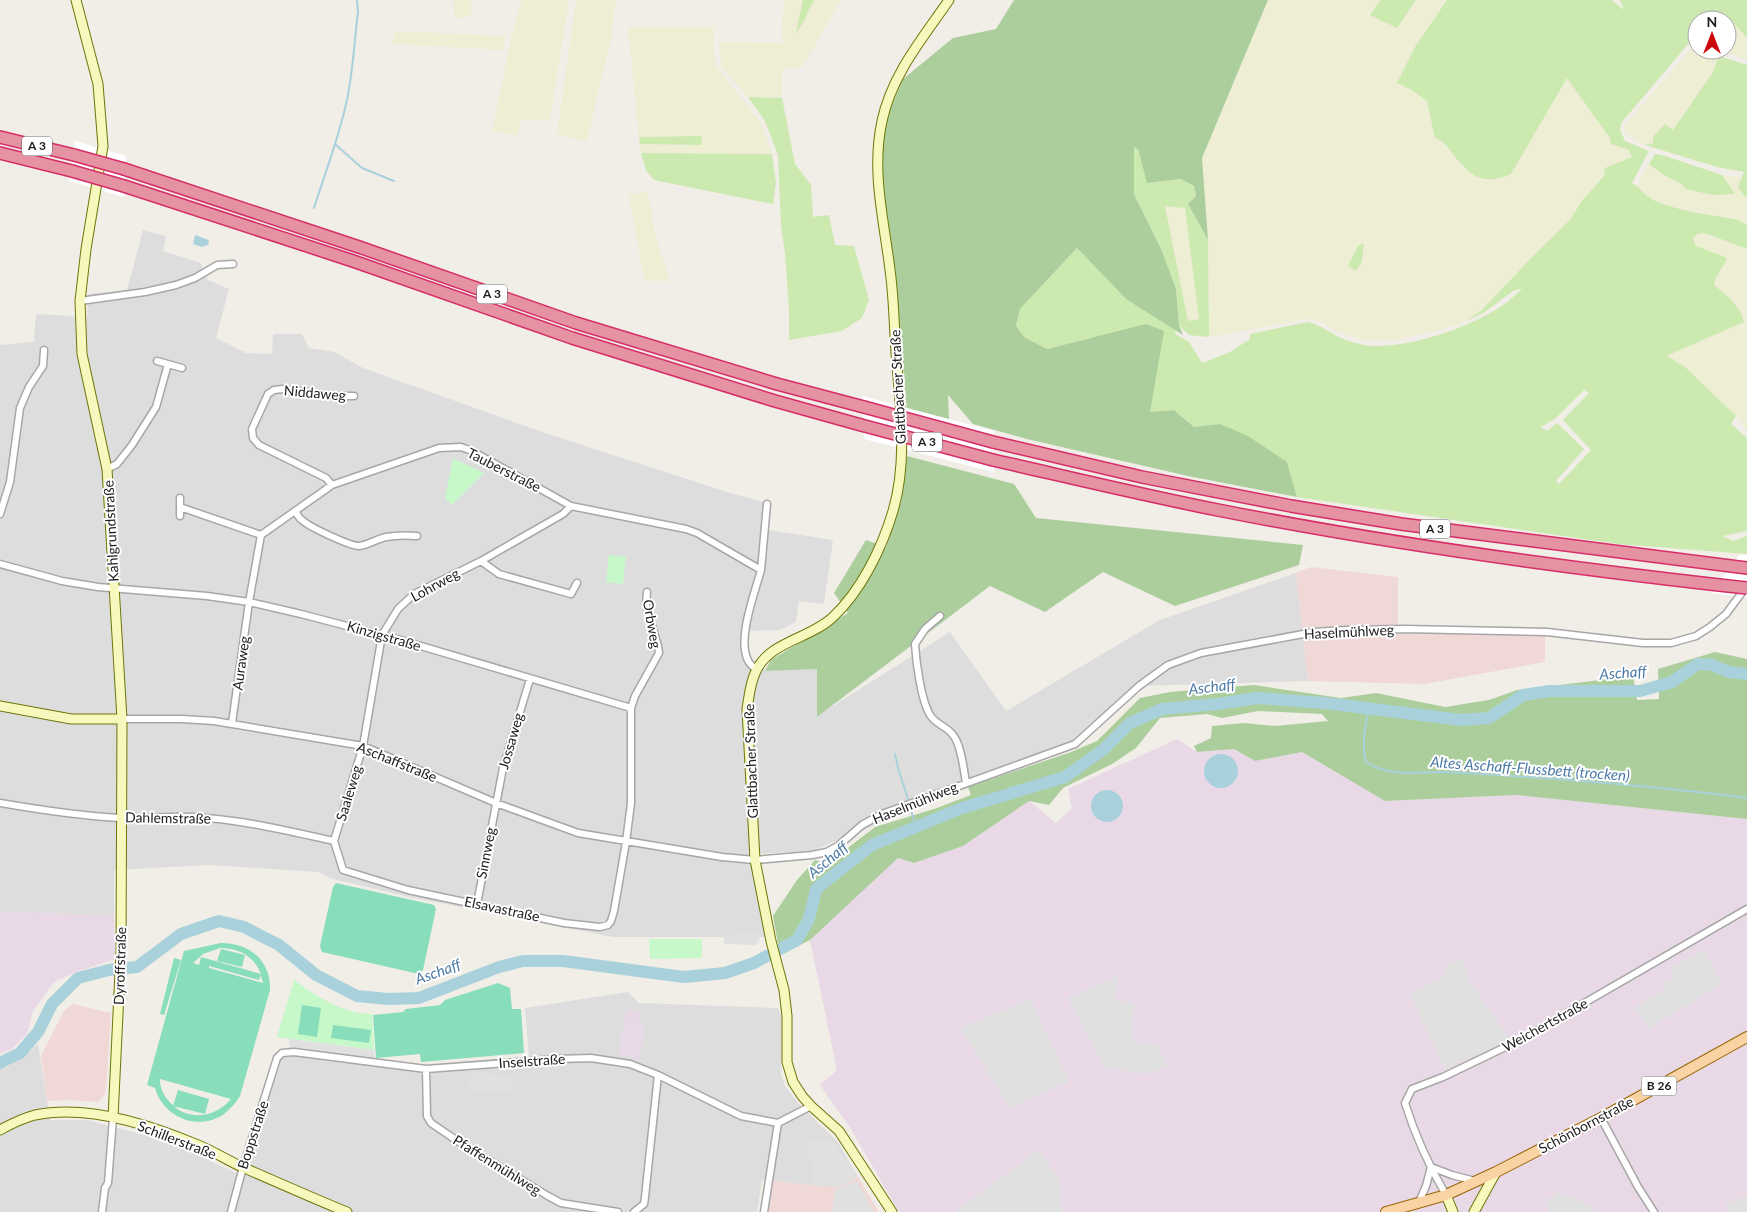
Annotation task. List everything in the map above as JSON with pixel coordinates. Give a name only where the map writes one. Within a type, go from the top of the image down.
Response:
[{"type":"highway","name":"A 3","points":[[0,137],[124,169],[359,247],[576,323],[777,384],[993,442],[1142,478],[1291,506],[1401,524],[1747,568]]},
{"type":"highway","name":"A 3","points":[[0,153],[72,170],[124,186],[353,261],[572,338],[775,402],[993,460],[1217,510],[1397,543],[1561,567],[1719,585],[1747,586]]},
{"type":"main road","name":"Kahlgrundstraße","points":[[76,0],[98,84],[103,146],[86,249],[80,301],[81,346],[107,469],[122,719]]},
{"type":"main road","name":"Glattbacher Straße","points":[[892,1212],[839,1131],[811,1106],[793,1082],[787,1062],[787,1016],[784,990],[771,941],[755,860],[747,715],[751,686],[756,670],[765,658],[774,650],[818,629],[832,618],[852,597],[879,550],[896,500],[902,458],[900,402],[890,269],[878,190],[878,144],[882,119],[893,85],[948,0]]},
{"type":"main road","name":"Aschaffstraße","points":[[0,706],[71,719],[122,719]]},
{"type":"main road","name":"Dyroffstraße","points":[[113,1118],[121,958],[122,719]]},
{"type":"main road","name":"Schönbornstraße","points":[[1386,1212],[1446,1195],[1477,1182],[1601,1118],[1747,1037]]},
{"type":"main road","name":"Schillerstraße","points":[[0,1130],[35,1115],[60,1112],[81,1112],[113,1118],[185,1140],[347,1212]]},
{"type":"main road","points":[[1474,1212],[1496,1172]]},
{"type":"main road","name":"Schönbornstraße","points":[[1410,1212],[1430,1205],[1446,1195]]},
{"type":"main road","name":"Weichertstraße","points":[[1446,1195],[1454,1212]]},
{"type":"street","points":[[80,301],[145,292],[176,285],[195,278],[217,265],[233,264]]},
{"type":"street","points":[[0,514],[10,482],[20,408],[29,387],[43,366],[44,350]]},
{"type":"street","points":[[157,361],[182,368]]},
{"type":"street","points":[[107,469],[117,464],[122,458],[156,407],[168,364]]},
{"type":"street","name":"Niddaweg","points":[[332,485],[326,478],[259,445],[253,438],[252,429],[268,394],[274,390],[284,389],[335,396],[354,396]]},
{"type":"street","name":"Tauberstraße","points":[[260,535],[332,485],[439,448],[461,448],[472,451],[571,506],[692,531],[761,570]]},
{"type":"street","points":[[180,498],[180,516]]},
{"type":"street","points":[[756,670],[747,660],[744,650],[747,622],[761,570],[767,504]]},
{"type":"street","name":"Lohrweg","points":[[363,746],[382,635],[398,609],[414,594],[481,560],[563,514],[571,506]]},
{"type":"street","points":[[180,508],[260,535],[249,602]]},
{"type":"street","points":[[295,511],[303,522],[317,530],[352,544],[366,544],[403,535],[417,536]]},
{"type":"street","points":[[481,560],[499,574],[572,594],[577,583]]},
{"type":"street","name":"Kinzigstraße","points":[[0,564],[62,581],[114,589],[207,596],[249,602],[382,635],[631,708]]},
{"type":"street","name":"Haselmühlweg","points":[[755,860],[827,852],[838,846],[872,819],[1075,744],[1139,686],[1168,666],[1201,652],[1314,632],[1345,630],[1406,629],[1547,632],[1644,643],[1671,643],[1696,636],[1710,627],[1726,614],[1747,586]]},
{"type":"street","name":"Orbweg","points":[[631,708],[635,696],[659,653],[646,605],[647,592]]},
{"type":"street","name":"Auraweg","points":[[232,723],[249,602]]},
{"type":"street","name":"Haselmühlweg","points":[[940,616],[925,629],[915,644],[919,677],[929,714],[953,735],[963,761],[966,783]]},
{"type":"street","name":"Jossaweg","points":[[496,803],[503,768],[530,679]]},
{"type":"street","points":[[626,842],[631,803],[631,708]]},
{"type":"street","name":"Aschaffstraße","points":[[122,719],[182,719],[232,723],[363,746],[496,803],[578,833],[722,857],[755,860]]},
{"type":"street","name":"Saaleweg","points":[[334,841],[363,746]]},
{"type":"street","name":"Dahlemstraße","points":[[0,803],[65,814],[123,818],[192,817],[230,820],[334,841]]},
{"type":"street","name":"Sinnweg","points":[[477,904],[496,803]]},
{"type":"street","name":"Elsavastraße","points":[[334,841],[343,870],[408,890],[564,923],[600,927],[608,925],[611,921],[626,842]]},
{"type":"street","name":"Weichertstraße","points":[[1446,1195],[1410,1120],[1405,1103],[1412,1089],[1443,1077],[1522,1039],[1747,908]]},
{"type":"street","name":"Inselstraße","points":[[277,1058],[282,1053],[294,1052],[426,1069],[591,1058],[630,1064],[658,1075],[741,1116],[778,1123]]},
{"type":"street","name":"Boppstraße","points":[[231,1212],[277,1058]]},
{"type":"street","name":"Pfaffenmühlweg","points":[[426,1069],[427,1116],[431,1123],[548,1196],[561,1202],[618,1212]]},
{"type":"street","points":[[634,1212],[644,1204],[658,1075]]},
{"type":"street","points":[[764,1212],[778,1123],[811,1106]]},
{"type":"street","name":"Dyroffstraße","points":[[102,1212],[105,1188],[108,1183],[113,1118]]},
{"type":"street","points":[[1601,1118],[1638,1187],[1654,1212]]},
{"type":"street","points":[[1419,1202],[1431,1167],[1477,1182]]},
{"type":"shaded area","points":[[143,230],[166,236],[163,251],[201,263],[208,280],[229,289],[216,338],[246,353],[272,354],[273,334],[302,334],[309,348],[334,352],[363,368],[542,432],[733,494],[764,502],[762,529],[833,540],[824,604],[799,601],[796,622],[780,630],[742,631],[741,651],[749,670],[817,669],[817,716],[950,632],[1006,711],[1160,620],[1296,573],[1308,681],[1139,686],[1075,744],[812,851],[749,854],[766,937],[613,937],[409,897],[333,879],[319,872],[209,865],[114,870],[114,915],[0,912],[0,345],[34,342],[36,314],[87,317],[88,294],[127,290]]},
{"type":"shaded area","points":[[1311,567],[1398,577],[1398,626],[1545,627],[1545,662],[1425,684],[1308,681],[1296,573]]},
{"type":"shaded area","points":[[1177,739],[1197,752],[1234,749],[1255,761],[1302,752],[1385,801],[1516,795],[1747,819],[1747,1212],[899,1212],[851,1129],[820,1085],[837,1070],[810,940],[888,861],[898,858],[914,863],[963,846],[1029,801],[1056,823],[1072,808],[1068,789]]},
{"type":"shaded area","points":[[0,912],[114,915],[115,959],[73,973],[53,983],[33,1011],[27,1034],[12,1049],[0,1054]]},
{"type":"shaded area","points":[[762,933],[756,945],[724,944],[724,935]]},
{"type":"shaded area","points":[[1704,950],[1722,984],[1648,1029],[1635,1007],[1665,990],[1662,984],[1675,977],[1670,968]]},
{"type":"shaded area","points":[[1462,958],[1469,981],[1511,1039],[1445,1069],[1409,993],[1441,979],[1449,963]]},
{"type":"shaded area","points":[[1118,976],[1116,1000],[1135,1003],[1132,1041],[1157,1045],[1168,1067],[1147,1074],[1104,1068],[1068,998]]},
{"type":"shaded area","points":[[628,992],[639,1003],[778,1008],[783,1022],[781,1074],[785,1086],[798,1103],[838,1142],[858,1177],[840,1187],[762,1180],[757,1212],[234,1212],[247,1163],[279,1062],[283,1056],[292,1054],[420,1071],[529,1058],[525,1008]]},
{"type":"shaded area","points":[[1031,999],[1069,1082],[1010,1108],[960,1028]]},
{"type":"shaded area","points":[[73,1004],[111,1013],[106,1090],[104,1096],[98,1102],[47,1101],[41,1056],[64,1011]]},
{"type":"shaded area","points":[[626,1009],[641,1011],[639,1024],[644,1025],[640,1059],[619,1055]]},
{"type":"shaded area","points":[[290,1039],[374,1050],[375,1059],[289,1048]]},
{"type":"shaded area","points":[[38,1044],[50,1120],[87,1120],[144,1135],[194,1153],[238,1174],[227,1212],[0,1212],[0,1068],[7,1067],[23,1057]]},
{"type":"shaded area","points":[[472,1072],[512,1076],[510,1094],[470,1089]]},
{"type":"shaded area","points":[[810,1139],[832,1140],[856,1177],[837,1186],[811,1184],[812,1159],[808,1158]]},
{"type":"shaded area","points":[[1039,1150],[1060,1180],[1062,1212],[954,1212]]},
{"type":"shaded area","points":[[858,1177],[879,1212],[767,1212],[773,1181],[840,1187]]},
{"type":"shaded area","points":[[857,1181],[874,1212],[832,1212],[835,1188],[840,1188]]},
{"type":"shaded area","points":[[1559,1192],[1592,1206],[1595,1212],[1550,1212],[1545,1201]]},
{"type":"shaded area","points":[[1747,1195],[1747,1212],[1729,1212],[1725,1205]]},
{"type":"green space","points":[[453,0],[471,0],[471,16],[455,18]]},
{"type":"green space","points":[[522,0],[569,0],[550,121],[522,119],[517,135],[492,131],[512,34]]},
{"type":"green space","points":[[576,0],[616,0],[611,38],[587,141],[557,134]]},
{"type":"green space","points":[[785,0],[803,0],[797,32],[814,0],[841,0],[803,66],[782,70],[782,98],[748,97],[722,68],[719,42],[784,43],[781,26]]},
{"type":"green space","points":[[803,0],[814,0],[796,33]]},
{"type":"green space","points":[[1014,0],[1268,0],[1202,158],[1208,240],[1188,204],[1196,196],[1194,186],[1181,179],[1147,183],[1138,149],[1134,147],[1134,194],[1162,251],[1176,289],[1179,325],[1183,335],[1126,299],[1077,248],[1020,309],[1016,326],[1024,337],[1047,349],[1146,324],[1164,331],[1150,412],[1174,410],[1194,427],[1220,424],[1248,436],[1287,462],[1297,497],[1188,476],[1027,439],[973,424],[948,395],[949,419],[907,409],[897,297],[879,152],[888,115],[903,79],[953,38],[996,29]]},
{"type":"green space","points":[[1268,0],[1381,0],[1371,15],[1397,28],[1416,0],[1447,0],[1415,47],[1397,83],[1410,89],[1427,101],[1442,140],[1461,166],[1511,174],[1567,77],[1610,138],[1629,150],[1632,157],[1605,168],[1604,176],[1582,201],[1570,220],[1482,310],[1466,321],[1444,329],[1391,341],[1365,340],[1340,333],[1313,318],[1209,337],[1208,240],[1202,158]]},
{"type":"green space","points":[[1381,0],[1416,0],[1397,28],[1370,15]]},
{"type":"green space","points":[[1447,0],[1612,0],[1624,10],[1620,0],[1747,0],[1747,38],[1737,27],[1737,10],[1687,10],[1687,45],[1621,123],[1620,130],[1625,141],[1649,151],[1632,183],[1650,198],[1673,207],[1738,220],[1747,225],[1747,249],[1705,233],[1697,234],[1693,239],[1696,246],[1727,258],[1714,285],[1736,305],[1744,322],[1666,356],[1684,366],[1736,416],[1731,424],[1747,438],[1747,531],[1723,536],[1733,541],[1747,536],[1747,554],[1619,544],[1297,497],[1287,462],[1220,424],[1194,427],[1174,410],[1150,412],[1090,338],[1047,349],[1024,337],[1016,327],[1020,309],[1077,248],[1126,299],[1176,330],[1175,334],[1189,342],[1202,363],[1230,352],[1250,339],[1250,334],[1308,322],[1349,341],[1364,345],[1403,344],[1426,339],[1472,322],[1492,312],[1509,300],[1522,288],[1513,291],[1485,312],[1466,321],[1482,310],[1570,220],[1582,201],[1604,176],[1605,168],[1632,157],[1629,150],[1611,144],[1610,138],[1567,78],[1511,174],[1492,179],[1477,177],[1458,161],[1445,144],[1435,138],[1427,101],[1410,89],[1397,83],[1415,47]],"holes":[[[1584,390],[1589,393],[1563,420],[1591,450],[1559,484],[1556,481],[1584,449],[1557,423],[1547,431],[1541,427],[1556,418]]]},
{"type":"green space","points":[[628,27],[714,27],[714,57],[717,68],[761,124],[772,154],[641,153],[640,144],[701,145],[701,136],[639,137]]},
{"type":"green space","points":[[1737,27],[1747,38],[1747,60],[1737,57]]},
{"type":"green space","points":[[394,31],[506,36],[502,50],[393,44]]},
{"type":"green space","points":[[1687,53],[1687,60],[1718,60],[1713,72],[1673,130],[1653,143],[1645,145],[1639,143],[1625,132],[1624,126]]},
{"type":"green space","points":[[1718,60],[1731,60],[1747,65],[1747,197],[1744,196],[1738,187],[1744,172],[1717,167],[1645,145],[1653,143],[1653,137],[1665,124],[1673,130],[1713,72]]},
{"type":"green space","points":[[748,97],[782,98],[795,164],[811,185],[813,217],[829,215],[835,245],[854,246],[869,300],[862,318],[842,331],[789,340],[789,308],[781,225],[778,155],[765,121]]},
{"type":"green space","points":[[702,136],[701,145],[640,144],[639,137]]},
{"type":"green space","points":[[1134,147],[1138,149],[1148,183],[1181,179],[1194,186],[1196,196],[1188,204],[1208,240],[1209,337],[1189,335],[1179,325],[1176,289],[1162,251],[1134,194]],"holes":[[[1165,206],[1185,208],[1199,319],[1188,321]]]},
{"type":"green space","points":[[641,153],[772,154],[776,183],[773,204],[654,180],[646,170]]},
{"type":"green space","points":[[1655,154],[1722,175],[1735,194],[1713,195],[1685,189],[1682,184],[1665,176],[1649,164]]},
{"type":"green space","points":[[1649,164],[1665,176],[1682,184],[1735,194],[1722,175],[1742,178],[1738,187],[1744,196],[1747,197],[1747,225],[1738,220],[1669,206],[1650,199],[1637,185]]},
{"type":"green space","points":[[648,192],[655,235],[670,281],[644,281],[629,194]]},
{"type":"green space","points":[[1165,205],[1185,208],[1199,319],[1188,321]]},
{"type":"green space","points":[[1705,233],[1747,249],[1747,430],[1736,416],[1666,356],[1744,321],[1737,304],[1714,285],[1714,281],[1724,268],[1696,246],[1693,239],[1697,234]]},
{"type":"green space","points":[[1364,243],[1362,261],[1356,271],[1348,266],[1358,246]]},
{"type":"green space","points":[[907,456],[1014,484],[1036,518],[1303,545],[1299,565],[1175,606],[1103,572],[1045,612],[990,586],[817,717],[817,669],[765,671],[771,660],[848,613],[834,593],[866,540],[886,547],[901,502]]},
{"type":"green space","points":[[453,458],[484,473],[452,505],[445,498]]},
{"type":"green space","points":[[609,555],[626,557],[623,584],[606,582]]},
{"type":"green space","points":[[1715,652],[1747,659],[1747,819],[1516,795],[1385,801],[1302,752],[1255,761],[1234,749],[1197,752],[1194,746],[1211,738],[1212,726],[1244,723],[1275,726],[1328,721],[1322,714],[1258,711],[1222,718],[1207,714],[1160,718],[1136,748],[1112,764],[1063,788],[1049,805],[1029,801],[963,846],[914,863],[898,858],[810,940],[780,955],[773,916],[797,880],[815,860],[827,864],[875,827],[934,809],[971,795],[968,787],[1071,752],[1097,741],[1140,698],[1170,692],[1254,685],[1341,698],[1376,693],[1445,707],[1489,700],[1517,690],[1633,676],[1637,700],[1659,699],[1658,669]]},
{"type":"green space","points":[[336,883],[434,905],[436,909],[423,970],[419,974],[322,952],[320,946],[333,887]]},
{"type":"green space","points":[[649,939],[702,939],[702,958],[650,959]]},
{"type":"green space","points":[[221,943],[241,946],[250,950],[263,962],[269,980],[270,990],[240,1096],[224,1114],[203,1122],[183,1119],[173,1114],[159,1098],[155,1088],[147,1085],[184,951]],"holes":[[[220,948],[227,948],[245,954],[254,962],[261,974],[201,957],[199,965],[193,963],[203,954]],[[209,966],[259,980],[261,975],[263,983],[209,968]],[[160,1079],[231,1099],[216,1111],[208,1114],[191,1115],[175,1107],[168,1100],[161,1087]]]},
{"type":"green space","points":[[221,949],[245,955],[242,967],[217,961]]},
{"type":"green space","points":[[174,958],[181,960],[164,1015],[160,1014]]},
{"type":"green space","points":[[294,980],[330,1003],[350,1011],[372,1014],[374,1050],[277,1037]]},
{"type":"green space","points":[[498,983],[510,988],[512,1009],[521,1009],[524,1053],[421,1062],[420,1054],[376,1058],[373,1015],[440,1005],[445,1000]]},
{"type":"green space","points":[[302,1005],[321,1008],[317,1037],[298,1034]]},
{"type":"green space","points":[[333,1025],[371,1030],[369,1043],[331,1038]]},
{"type":"green space","points":[[178,1090],[209,1099],[205,1114],[173,1106]]},
{"type":"water","points":[[195,235],[209,240],[208,245],[202,247],[193,244]]},
{"type":"water","points":[[1221,754],[1233,759],[1238,771],[1233,783],[1221,788],[1209,783],[1204,771],[1209,759]]},
{"type":"water","points":[[1107,790],[1113,791],[1118,795],[1122,800],[1122,812],[1118,817],[1113,821],[1107,822],[1101,821],[1096,817],[1092,812],[1091,806],[1092,800],[1096,795],[1101,791]]},
{"type":"pier","points":[[75,141],[126,156],[124,197],[69,181]]},
{"type":"pier","points":[[862,396],[994,431],[994,472],[864,439]]},
{"type":"pier","points":[[1739,555],[1747,555],[1747,597],[1711,593]]},
{"type":"waterway","points":[[314,208],[339,131],[348,93],[358,12],[357,0]]},
{"type":"waterway","points":[[336,145],[362,168],[394,181]]},
{"type":"waterway","name":"Aschaff","points":[[0,1063],[20,1053],[38,1032],[52,1004],[78,978],[109,970],[137,967],[181,934],[219,921],[244,927],[279,945],[316,975],[357,996],[388,999],[419,998],[499,967],[523,961],[563,961],[684,977],[725,973],[754,963],[797,940],[809,919],[816,889],[872,845],[962,808],[1065,777],[1104,749],[1130,723],[1162,709],[1257,698],[1325,703],[1461,720],[1489,718],[1523,695],[1549,691],[1640,691],[1672,682],[1698,664],[1712,665],[1729,672],[1747,674]]},
{"type":"waterway","name":"Altes Aschaff-Flussbett (trocken)","points":[[1369,710],[1364,743],[1366,762],[1385,770],[1404,773],[1443,772],[1571,780],[1747,798]]},
{"type":"waterway","points":[[895,754],[909,802]]},
{"type":"waterway","points":[[910,807],[916,827]]}]
